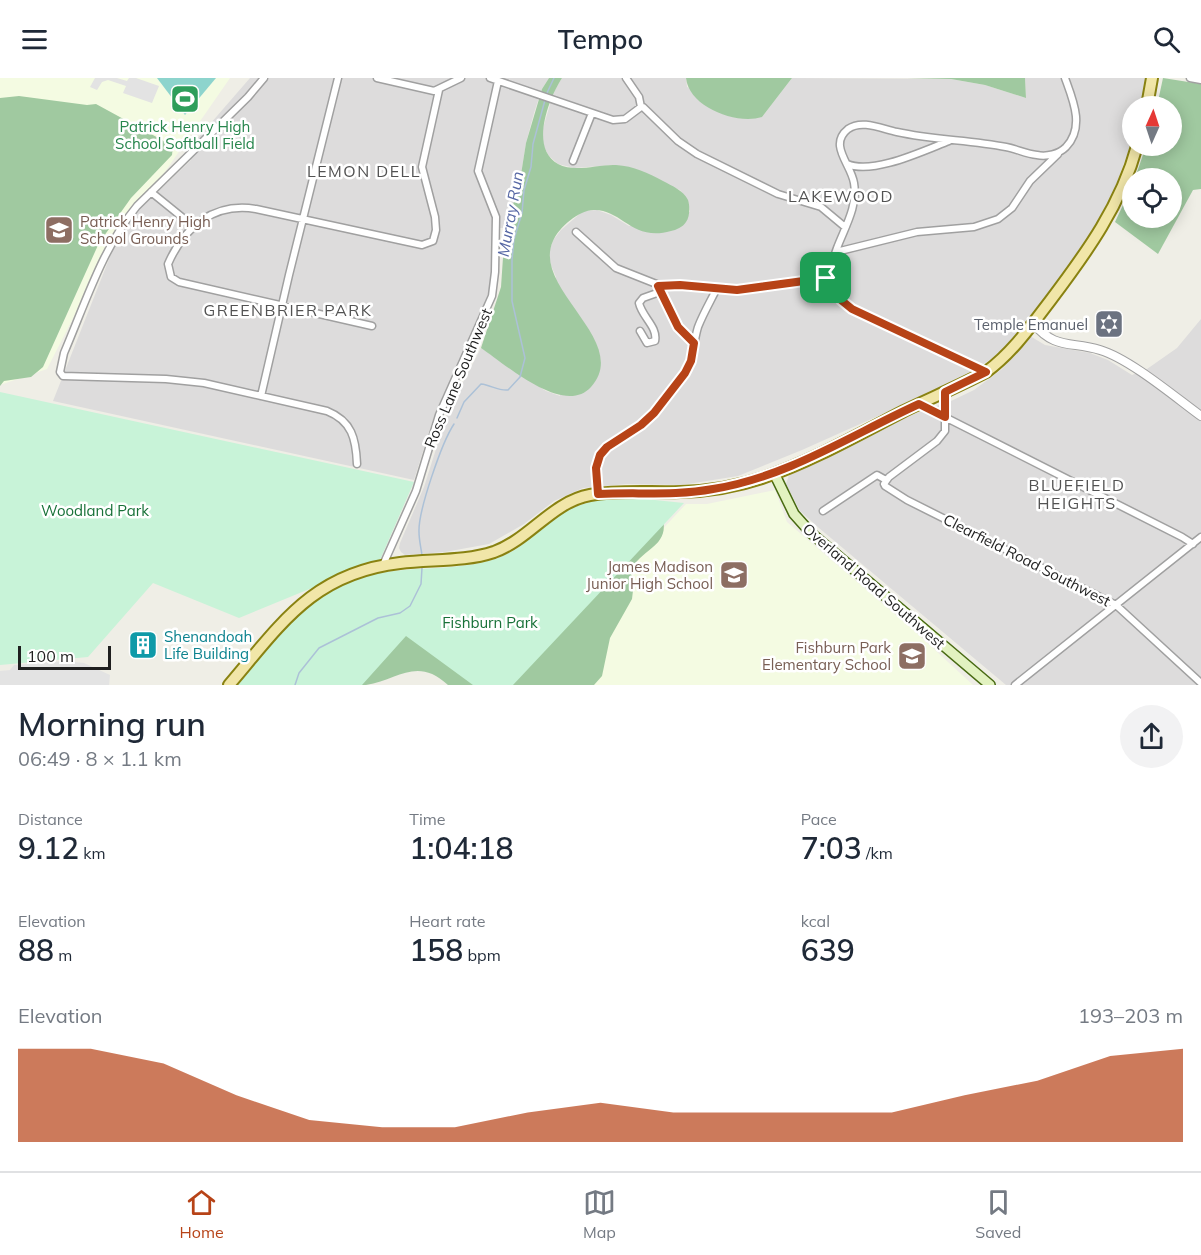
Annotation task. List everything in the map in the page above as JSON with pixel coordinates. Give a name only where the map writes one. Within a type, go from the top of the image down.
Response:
[{"type":"main road","points":[[1149,96],[1152,78]]},
{"type":"main road","points":[[229,685],[304,600],[340,578],[383,565],[463,558],[494,552],[519,540],[566,504],[582,497],[598,494],[714,489],[774,473],[852,438],[986,372],[1008,354],[1101,231],[1127,177],[1134,156]]},
{"type":"main road","name":"Overland Road Southwest","points":[[774,473],[794,514],[811,533],[990,685]]},
{"type":"street","points":[[264,78],[217,129],[125,219],[112,242],[64,353],[60,369],[62,375],[180,380],[222,386],[314,408],[337,416],[352,431],[356,444],[357,464]]},
{"type":"street","points":[[261,396],[338,78]]},
{"type":"street","points":[[377,78],[429,91],[439,90],[461,78]]},
{"type":"street","points":[[490,78],[618,120],[629,117],[641,107]]},
{"type":"street","points":[[626,78],[639,97],[641,107],[678,141],[697,154],[778,194],[822,207],[845,227]]},
{"type":"street","points":[[836,252],[918,232],[974,227],[998,219],[1012,208],[1030,182],[1073,138],[1077,124],[1074,102],[1065,78]]},
{"type":"street","points":[[1190,78],[1201,80]]},
{"type":"street","name":"Ross Lane Southwest","points":[[383,565],[416,491],[439,415],[492,296],[496,217],[478,171],[498,81]]},
{"type":"street","points":[[372,326],[174,280],[167,268],[169,261],[194,226],[211,214],[236,207],[256,209],[422,245],[433,241],[436,224],[422,167],[439,90]]},
{"type":"street","points":[[573,161],[592,112]]},
{"type":"street","points":[[826,278],[855,194],[852,175],[840,150],[840,140],[847,130],[858,125],[871,126],[919,137],[1004,146],[1035,155],[1044,156],[1061,152]]},
{"type":"street","points":[[846,164],[858,168],[876,165],[903,158],[950,140]]},
{"type":"street","points":[[151,192],[194,226]]},
{"type":"street","points":[[576,232],[616,268],[661,288],[678,327],[694,343]]},
{"type":"street","points":[[640,331],[647,343],[655,341],[655,331],[641,311],[639,303],[643,298],[661,288],[680,285],[716,290],[737,290],[826,278]]},
{"type":"street","points":[[826,278],[841,300],[852,309],[986,372]]},
{"type":"street","points":[[598,494],[596,468],[600,455],[607,447],[641,425],[654,413],[685,373],[691,361],[704,312],[716,290]]},
{"type":"street","points":[[1033,323],[1042,334],[1052,340],[1092,347],[1110,353],[1201,416]]},
{"type":"street","points":[[823,511],[877,475],[886,480],[937,441],[945,430],[945,392]]},
{"type":"street","points":[[919,404],[1193,544]]},
{"type":"street","name":"Clearfield Road Southwest","points":[[886,480],[885,486],[930,511],[1116,605],[1201,683]]},
{"type":"street","points":[[1015,685],[1201,537]]},
{"type":"shaded area","name":"Patrick Henry High School Grounds","points":[[0,78],[230,78],[151,192],[112,242],[47,369],[0,385]]},
{"type":"shaded area","points":[[95,78],[117,78],[127,81],[129,78],[136,78],[159,86],[152,103],[123,93],[126,86],[108,80],[102,82],[97,90],[90,87]]},
{"type":"shaded area","name":"Patrick Henry High School Softball Field","points":[[157,78],[216,78],[185,115]]},
{"type":"shaded area","points":[[250,78],[549,78],[542,89],[534,113],[526,143],[519,187],[505,228],[493,228],[491,283],[484,308],[435,413],[414,480],[53,401],[115,244],[128,222],[191,160],[184,154]]},
{"type":"shaded area","points":[[562,78],[686,78],[687,87],[762,117],[792,78],[951,79],[985,85],[1026,98],[1025,78],[1146,78],[1142,96],[1122,96],[1122,156],[1127,156],[1113,193],[1087,243],[1011,341],[991,359],[963,378],[738,476],[682,485],[627,484],[583,488],[554,501],[524,524],[489,544],[445,552],[405,555],[399,548],[400,543],[424,487],[448,411],[481,348],[546,391],[560,396],[556,277],[550,263],[549,251],[561,230],[583,211],[597,210],[629,226],[690,212],[688,201],[680,190],[614,165],[574,168],[558,164],[548,155],[543,144],[543,128],[554,91]]},
{"type":"shaded area","points":[[1201,319],[1201,685],[1006,685],[800,511],[786,484],[789,475],[796,469],[902,418],[951,401],[974,390],[1002,369],[1030,336],[1045,345],[1090,353],[1108,360],[1132,375],[1147,369],[1177,348]]},
{"type":"shaded area","name":"James Madison Junior High School","points":[[775,490],[787,522],[911,628],[973,685],[517,685],[686,504],[707,504]]},
{"type":"shaded area","points":[[64,661],[84,663],[110,675],[109,685],[0,685],[0,671],[10,670],[14,665]]},
{"type":"green space","points":[[549,78],[562,78],[544,122],[543,135],[549,157],[558,164],[572,168],[616,165],[641,170],[680,191],[688,200],[689,208],[685,224],[671,231],[658,233],[637,229],[604,211],[589,210],[565,225],[553,241],[550,259],[555,278],[591,333],[599,352],[600,369],[591,387],[580,395],[566,396],[535,385],[481,348],[501,287],[505,228],[519,187],[526,143],[542,89]]},
{"type":"green space","points":[[686,78],[792,78],[762,117],[751,119],[727,116],[705,105],[695,97]]},
{"type":"green space","points":[[907,78],[1025,78],[1026,98],[985,85],[951,79]]},
{"type":"green space","points":[[1163,78],[1201,84],[1201,189],[1193,190],[1182,210],[1182,168],[1138,168],[1143,156],[1182,156],[1182,96],[1159,96]]},
{"type":"green space","name":"Patrick Henry High School Grounds","points":[[19,96],[87,105],[96,104],[173,146],[172,155],[131,198],[99,243],[43,367],[31,377],[4,381],[0,386],[0,98]]},
{"type":"green space","points":[[1122,207],[1122,227],[1115,222]]},
{"type":"green space","points":[[1123,228],[1172,228],[1158,254]]},
{"type":"green space","name":"Woodland Park","points":[[0,392],[414,482],[380,560],[239,618],[153,583],[88,657],[0,665]]},
{"type":"green space","name":"Fishburn Park","points":[[600,499],[645,499],[684,503],[513,685],[473,685],[406,636],[362,685],[238,685],[297,615],[311,602],[341,583],[380,573],[454,567],[491,560],[519,547],[562,513]]},
{"type":"green space","points":[[663,519],[662,536],[630,571],[634,582],[632,599],[610,638],[602,676],[594,685],[448,685],[437,676],[417,671],[366,685],[305,685],[309,677]]},
{"type":"waterway","name":"Murray Run","points":[[546,95],[554,78]]},
{"type":"waterway","name":"Murray Run","points":[[457,418],[464,402],[481,384],[508,390],[520,377],[525,358],[512,301],[512,260],[514,239],[522,213],[524,190],[531,167],[533,144],[545,100]]},
{"type":"waterway","name":"Murray Run","points":[[422,555],[419,532],[422,509],[437,461],[454,424]]},
{"type":"waterway","name":"Murray Run","points":[[295,685],[299,673],[319,648],[378,618],[400,613],[410,606],[421,584],[422,568]]},
{"type":"place","name":"Patrick Henry High School Softball Field","points":[[185,99]]},
{"type":"place","name":"Patrick Henry High School Grounds","points":[[59,230]]},
{"type":"place","name":"Temple Emanuel","points":[[1109,324]]},
{"type":"place","name":"James Madison Junior High School","points":[[734,575]]},
{"type":"place","name":"Shenandoah Life Building","points":[[143,645]]},
{"type":"place","name":"Fishburn Park Elementary School","points":[[912,656]]},
{"type":"district","name":"LEMON DELL","points":[[364,171]]},
{"type":"district","name":"LAKEWOOD","points":[[841,196]]},
{"type":"district","name":"GREENBRIER PARK","points":[[288,310]]},
{"type":"district","name":"BLUEFIELD HEIGHTS","points":[[1077,494]]},
{"type":"route","points":[[826,278],[841,300],[852,309],[986,372],[945,392],[945,417],[919,404],[852,438],[764,477],[696,491],[598,494],[596,468],[602,451],[650,418],[685,373],[691,361],[694,343],[678,327],[658,286],[680,285],[716,290],[737,290],[826,278]]}]
